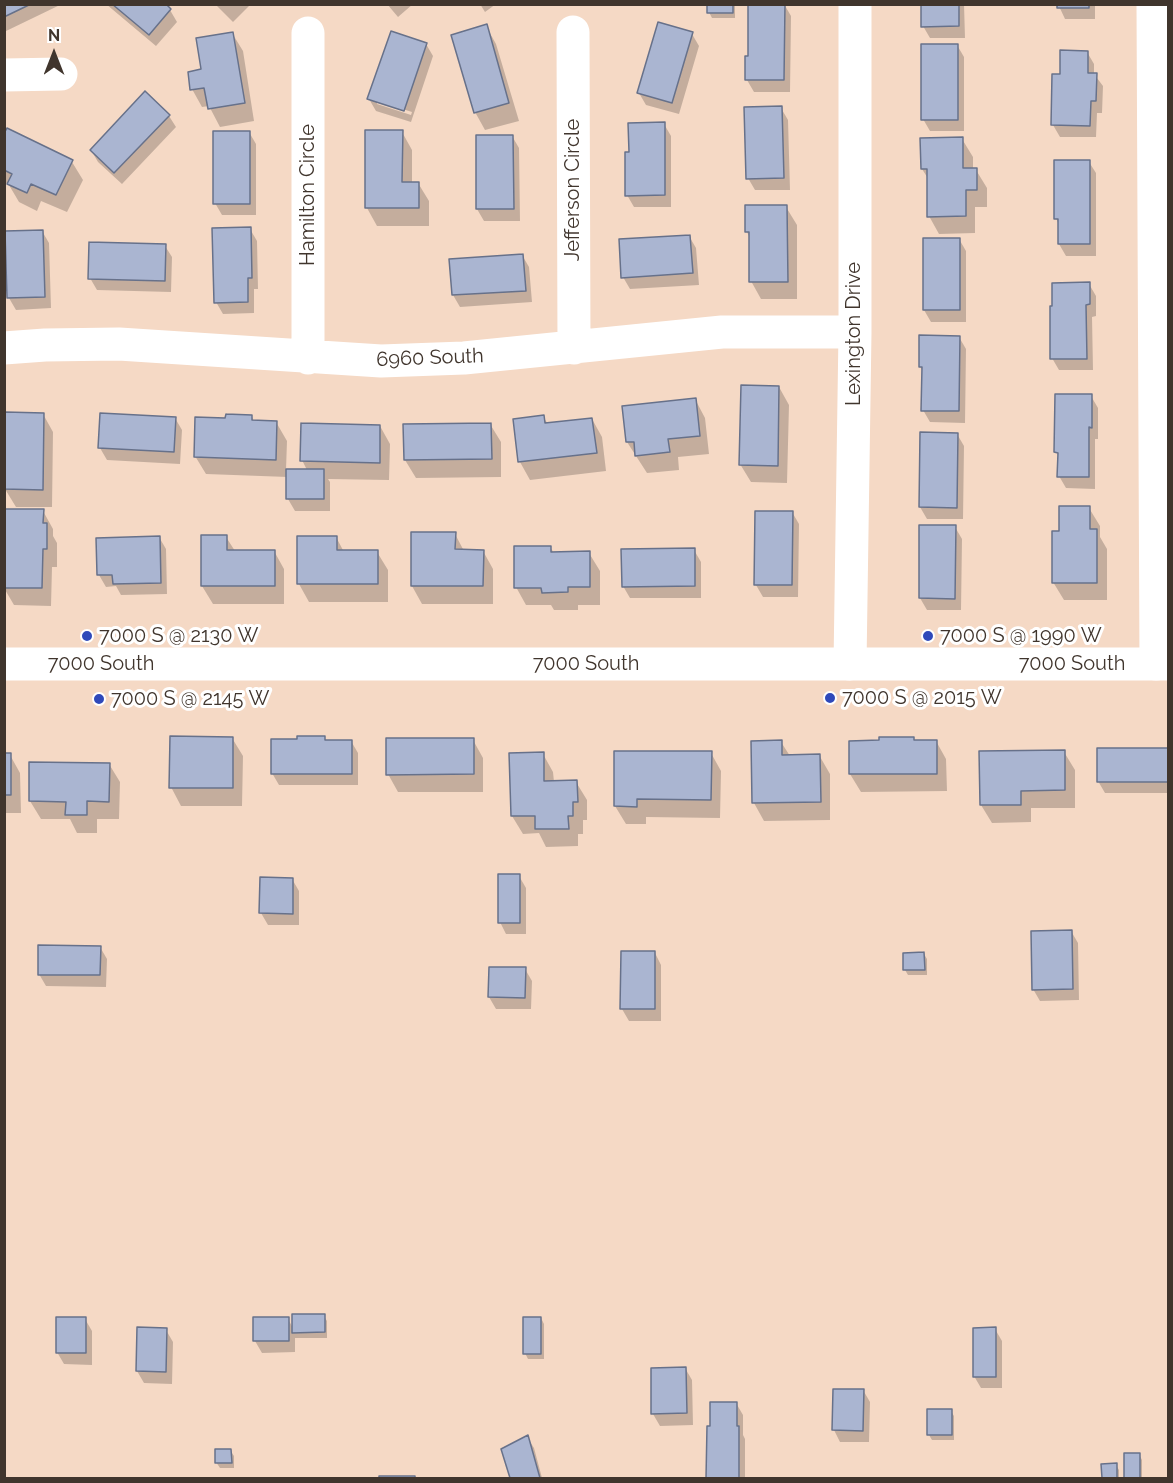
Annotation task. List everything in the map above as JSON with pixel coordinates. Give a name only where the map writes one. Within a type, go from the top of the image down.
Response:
[{"type":"street","name":"Lexington Drive","points":[[850,664],[855,332],[855,4]]},
{"type":"street","points":[[1153,4],[1162,664]]},
{"type":"street","name":"Jefferson Circle","points":[[573,32],[574,348]]},
{"type":"street","name":"Hamilton Circle","points":[[308,33],[308,358]]},
{"type":"street","points":[[4,75],[61,74]]},
{"type":"street","name":"6960 South","points":[[4,348],[119,344],[381,362],[452,359],[722,332],[855,332]]},
{"type":"street","name":"7000 South","points":[[4,664],[1162,664]]},
{"type":"building","points":[[4,4],[31,4],[4,17]]},
{"type":"building","points":[[112,4],[166,4],[171,9],[149,35]]},
{"type":"building","points":[[707,4],[733,4],[733,13],[707,13]]},
{"type":"building","points":[[748,4],[785,4],[784,80],[745,80],[745,56],[748,56]]},
{"type":"building","points":[[921,4],[959,4],[959,26],[921,27]]},
{"type":"building","points":[[1057,4],[1089,4],[1089,8],[1057,8]]},
{"type":"building","points":[[658,22],[693,32],[672,103],[637,93]]},
{"type":"building","points":[[487,24],[509,103],[474,113],[451,35]]},
{"type":"building","points":[[391,31],[427,43],[404,111],[367,99]]},
{"type":"building","points":[[233,32],[245,103],[208,109],[204,88],[190,90],[188,72],[201,69],[196,38]]},
{"type":"building","points":[[921,44],[958,44],[958,120],[921,120]]},
{"type":"building","points":[[1060,50],[1088,51],[1088,73],[1097,73],[1096,101],[1091,101],[1090,126],[1051,125],[1052,74],[1060,74]]},
{"type":"building","points":[[145,91],[170,115],[114,173],[90,150]]},
{"type":"building","points":[[782,106],[784,178],[746,179],[744,107]]},
{"type":"building","points":[[665,122],[665,195],[625,196],[625,152],[629,152],[628,123]]},
{"type":"building","points":[[7,128],[73,160],[56,195],[31,184],[27,193],[7,184],[12,174],[4,170],[4,133]]},
{"type":"building","points":[[365,130],[403,130],[402,182],[419,182],[419,208],[365,208]]},
{"type":"building","points":[[213,131],[250,131],[250,204],[213,204]]},
{"type":"building","points":[[476,135],[513,135],[514,209],[476,209]]},
{"type":"building","points":[[963,137],[963,168],[977,168],[977,190],[966,190],[966,216],[927,217],[927,169],[921,169],[920,138]]},
{"type":"building","points":[[1054,160],[1090,160],[1090,244],[1058,244],[1058,219],[1054,219]]},
{"type":"building","points":[[745,205],[787,205],[788,282],[749,282],[749,232],[745,232]]},
{"type":"building","points":[[251,227],[252,278],[248,278],[248,302],[214,303],[212,228]]},
{"type":"building","points":[[43,230],[45,297],[7,298],[5,231]]},
{"type":"building","points":[[690,235],[693,273],[621,278],[619,239]]},
{"type":"building","points":[[923,238],[960,238],[960,310],[923,310]]},
{"type":"building","points":[[89,242],[166,244],[165,281],[88,279]]},
{"type":"building","points":[[523,254],[526,291],[452,295],[449,259]]},
{"type":"building","points":[[1090,282],[1090,304],[1086,305],[1087,359],[1050,359],[1052,283]]},
{"type":"building","points":[[919,335],[960,336],[959,411],[921,411],[922,367],[919,367]]},
{"type":"building","points":[[741,385],[779,386],[778,466],[739,465]]},
{"type":"building","points":[[1055,394],[1092,394],[1092,428],[1089,427],[1089,477],[1057,477],[1058,453],[1054,452]]},
{"type":"building","points":[[696,398],[700,436],[668,439],[670,452],[635,456],[634,442],[626,442],[622,406]]},
{"type":"building","points":[[5,412],[44,413],[43,490],[4,489]]},
{"type":"building","points":[[100,413],[176,417],[174,452],[98,448]]},
{"type":"building","points":[[226,414],[252,415],[252,420],[277,421],[276,460],[194,457],[195,417],[225,418]]},
{"type":"building","points":[[544,415],[545,423],[592,418],[597,453],[518,462],[513,419]]},
{"type":"building","points":[[301,423],[380,425],[380,463],[300,461]]},
{"type":"building","points":[[491,423],[492,459],[404,460],[403,424]]},
{"type":"building","points":[[920,432],[958,433],[957,508],[919,507]]},
{"type":"building","points":[[286,469],[324,469],[324,499],[286,499]]},
{"type":"building","points":[[1059,506],[1090,506],[1090,529],[1097,529],[1097,583],[1052,583],[1052,531],[1059,531]]},
{"type":"building","points":[[4,509],[44,509],[43,523],[47,523],[47,549],[43,549],[42,588],[4,588]]},
{"type":"building","points":[[755,511],[793,511],[792,585],[754,585]]},
{"type":"building","points":[[919,525],[956,525],[955,599],[919,598]]},
{"type":"building","points":[[411,532],[456,532],[455,549],[484,550],[483,586],[411,586]]},
{"type":"building","points":[[201,535],[227,535],[227,550],[275,550],[275,586],[201,586]]},
{"type":"building","points":[[160,536],[161,583],[113,584],[112,575],[97,575],[96,538]]},
{"type":"building","points":[[297,536],[337,536],[337,550],[378,550],[378,584],[297,584]]},
{"type":"building","points":[[514,546],[551,546],[551,552],[590,551],[590,587],[568,587],[568,592],[542,593],[541,588],[514,588]]},
{"type":"building","points":[[695,548],[695,586],[622,587],[621,549]]},
{"type":"building","points":[[170,736],[233,737],[233,788],[169,788]]},
{"type":"building","points":[[297,736],[325,736],[325,740],[352,740],[352,774],[271,774],[271,739],[297,739]]},
{"type":"building","points":[[879,737],[914,737],[914,740],[937,740],[937,774],[849,774],[849,741],[879,740]]},
{"type":"building","points":[[386,738],[474,738],[474,774],[386,775]]},
{"type":"building","points":[[782,740],[782,755],[820,754],[821,802],[752,803],[751,741]]},
{"type":"building","points":[[1097,748],[1168,748],[1168,782],[1097,782]]},
{"type":"building","points":[[1065,750],[1065,790],[1021,791],[1021,805],[980,805],[979,751]]},
{"type":"building","points":[[614,751],[712,751],[711,800],[637,799],[637,807],[614,806]]},
{"type":"building","points":[[544,752],[544,781],[577,780],[578,802],[573,802],[573,816],[568,816],[569,829],[535,829],[535,816],[511,816],[509,753]]},
{"type":"building","points":[[4,753],[11,753],[11,795],[4,795]]},
{"type":"building","points":[[29,762],[110,763],[109,802],[87,801],[87,815],[65,815],[66,802],[29,801]]},
{"type":"building","points":[[498,874],[520,874],[520,923],[498,923]]},
{"type":"building","points":[[260,877],[293,878],[293,914],[259,913]]},
{"type":"building","points":[[1072,930],[1073,989],[1032,990],[1031,931]]},
{"type":"building","points":[[38,945],[101,946],[100,975],[38,975]]},
{"type":"building","points":[[621,951],[655,951],[655,1009],[620,1009]]},
{"type":"building","points":[[924,952],[925,970],[903,970],[903,953]]},
{"type":"building","points":[[489,967],[526,967],[525,998],[488,997]]},
{"type":"building","points":[[292,1314],[325,1314],[325,1332],[292,1333]]},
{"type":"building","points":[[56,1317],[86,1317],[86,1353],[56,1353]]},
{"type":"building","points":[[253,1317],[289,1317],[289,1341],[253,1341]]},
{"type":"building","points":[[523,1317],[541,1317],[541,1354],[523,1354]]},
{"type":"building","points":[[137,1327],[167,1328],[166,1372],[136,1371]]},
{"type":"building","points":[[996,1327],[996,1377],[973,1377],[973,1328]]},
{"type":"building","points":[[686,1367],[687,1413],[651,1414],[651,1368]]},
{"type":"building","points":[[833,1389],[864,1389],[863,1431],[832,1430]]},
{"type":"building","points":[[710,1402],[737,1402],[739,1478],[706,1478]]},
{"type":"building","points":[[927,1409],[952,1409],[952,1435],[927,1435]]},
{"type":"building","points":[[528,1435],[540,1478],[510,1478],[501,1449]]},
{"type":"building","points":[[215,1449],[231,1449],[232,1463],[215,1463]]},
{"type":"building","points":[[1124,1453],[1140,1453],[1140,1478],[1124,1478]]},
{"type":"building","points":[[1117,1463],[1117,1478],[1102,1478],[1101,1464]]},
{"type":"building","points":[[379,1476],[415,1476],[415,1478],[379,1478]]},
{"type":"place","name":"7000 S @ 2130 W","points":[[87,636]]},
{"type":"place","name":"7000 S @ 1990 W","points":[[928,636]]},
{"type":"place","name":"7000 S @ 2015 W","points":[[830,698]]},
{"type":"place","name":"7000 S @ 2145 W","points":[[99,699]]}]
